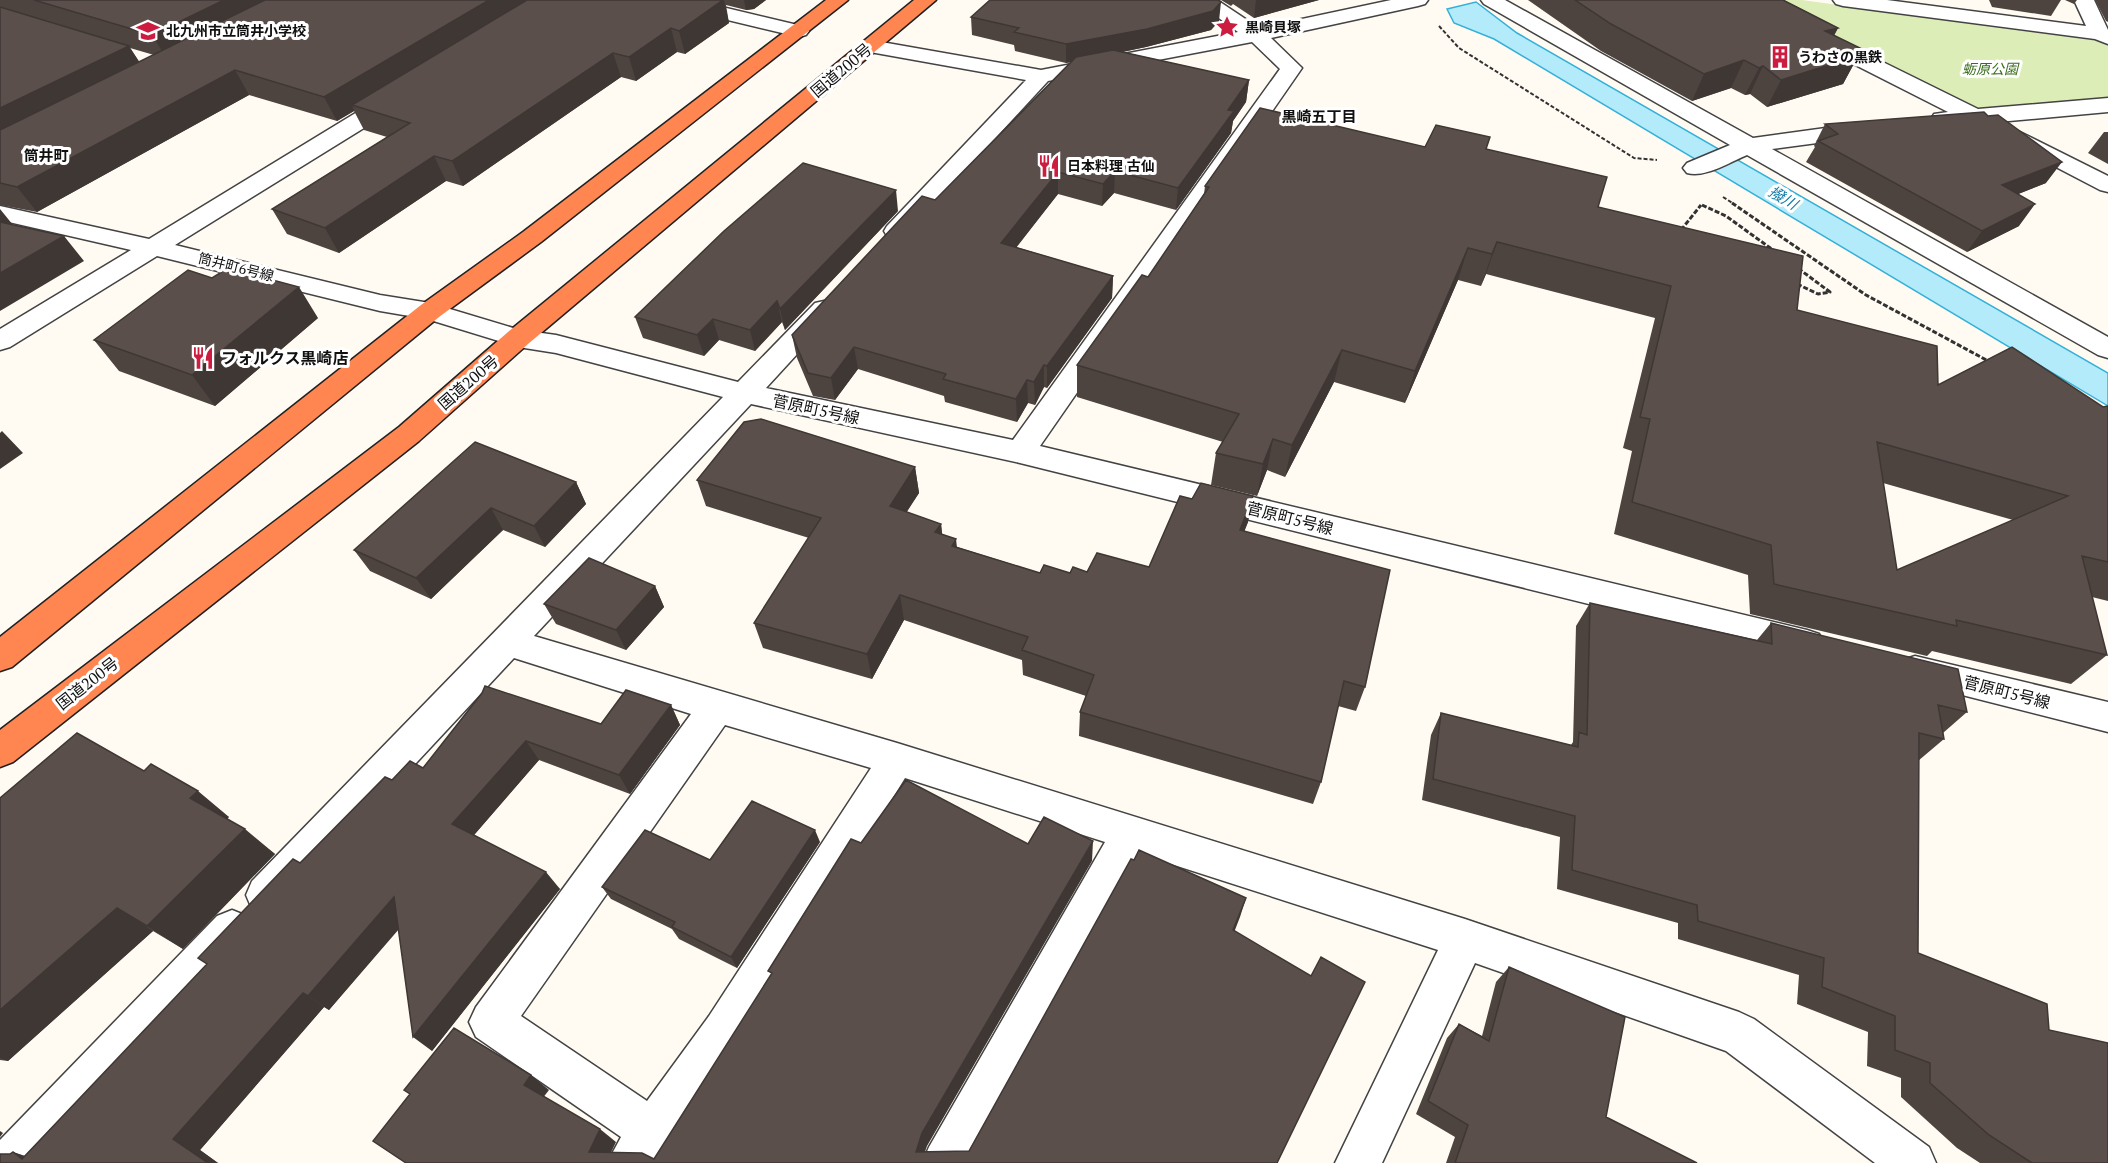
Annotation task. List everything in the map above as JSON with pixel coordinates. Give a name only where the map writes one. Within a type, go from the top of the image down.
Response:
[{"type":"highway","points":[[0,657],[430,311],[507,255],[838,0]]},
{"type":"highway","name":"国道200号","points":[[0,751],[409,434],[518,338],[926,0]]},
{"type":"street","points":[[668,0],[799,31]]},
{"type":"street","points":[[1020,452],[1291,68],[1256,35],[1204,0]]},
{"type":"street","points":[[870,46],[1041,76],[1256,35],[1417,0]]},
{"type":"street","points":[[1491,0],[1738,150],[2108,349]]},
{"type":"street","points":[[1742,0],[2108,185]]},
{"type":"street","points":[[1843,0],[2104,36]]},
{"type":"street","points":[[2084,0],[2104,36]]},
{"type":"street","points":[[873,256],[1041,76]]},
{"type":"street","points":[[0,341],[415,87]]},
{"type":"street","points":[[1925,122],[1972,115],[2108,105]]},
{"type":"street","points":[[1695,168],[1738,150],[1878,128]]},
{"type":"street","name":"筒井町6号線","points":[[0,213],[153,247],[380,303],[430,311],[471,323]]},
{"type":"street","points":[[10,1163],[841,290]]},
{"type":"street","name":"菅原町5号線","points":[[471,323],[518,338],[556,344],[745,393],[1020,452],[1830,650]]},
{"type":"street","points":[[507,642],[717,707],[897,759],[1465,939],[1739,1034],[1913,1163]]},
{"type":"street","name":"菅原町5号線","points":[[1888,664],[2108,717]]},
{"type":"street","points":[[717,707],[491,1022],[641,1147],[724,1031],[897,759]]},
{"type":"street","points":[[945,1163],[1131,833]]},
{"type":"street","points":[[1358,1163],[1465,939]]},
{"type":"path","points":[[1417,0],[1459,48],[1634,158],[1658,160],[1666,164]]},
{"type":"path","points":[[1716,193],[1866,295],[1997,366]]},
{"type":"path","points":[[1677,235],[1701,205],[1709,199]]},
{"type":"path","points":[[1701,205],[1726,216],[1773,250]]},
{"type":"path","points":[[1792,264],[1830,291],[1818,294],[1794,282]]},
{"type":"green space","name":"蛎原公園","points":[[1761,0],[1802,0],[2099,41],[2108,45],[2108,98],[1982,113]]},
{"type":"water","name":"撥川","points":[[1476,2],[1517,33],[2108,373],[2108,406],[1494,39],[1454,23],[1447,9]]},
{"type":"building","points":[[34,0],[224,0],[152,35]]},
{"type":"building","points":[[265,0],[489,0],[324,97],[235,70],[17,187],[0,183],[0,130]]},
{"type":"building","points":[[527,0],[723,0],[679,31],[671,28],[629,57],[613,53],[452,161],[434,156],[325,228],[272,209],[410,123],[352,105]]},
{"type":"building","points":[[990,0],[1218,0],[1221,2],[1213,11],[1147,29],[1066,44],[1014,32],[1019,28],[971,17]]},
{"type":"building","points":[[1575,0],[1783,0],[1838,28],[1825,31],[1862,49],[1850,52],[1858,56],[1781,80],[1763,66],[1759,68],[1744,60],[1704,74],[1611,24]]},
{"type":"building","points":[[0,7],[129,46],[0,108]]},
{"type":"building","points":[[1113,50],[1249,80],[1228,110],[1234,111],[1178,188],[1115,171],[1103,184],[1058,172],[1001,243],[1113,276],[1047,366],[1044,365],[1034,382],[1027,380],[1016,399],[943,379],[946,374],[854,347],[831,378],[808,373],[792,335],[922,196],[935,200],[1076,57]]},
{"type":"building","points":[[1260,108],[1425,147],[1436,125],[1490,137],[1486,149],[1607,177],[1598,207],[1803,256],[1797,310],[1937,346],[1938,385],[2012,347],[2103,407],[2108,406],[2108,562],[2082,556],[2107,655],[1956,620],[1957,626],[1774,584],[1771,545],[1632,502],[1650,419],[1640,417],[1671,286],[1497,242],[1492,254],[1468,248],[1415,371],[1342,350],[1292,445],[1273,439],[1263,464],[1216,453],[1239,414],[1077,365],[1142,275],[1148,277],[1209,187],[1205,186]],"holes":[[[1877,442],[2068,496],[1897,570]]]},
{"type":"building","points":[[1984,112],[1988,116],[1998,115],[2062,162],[2002,185],[2035,204],[1982,231],[1818,141],[1838,134],[1825,124]]},
{"type":"building","points":[[803,163],[896,190],[780,309],[777,301],[750,330],[713,319],[697,335],[635,317],[724,231]]},
{"type":"building","points":[[0,222],[64,236],[0,273]]},
{"type":"building","points":[[228,268],[299,287],[192,375],[94,340],[188,270],[212,278]]},
{"type":"building","points":[[761,419],[915,467],[890,506],[941,524],[935,532],[956,539],[952,546],[1040,573],[1044,565],[1070,573],[1073,567],[1087,572],[1097,553],[1149,567],[1180,496],[1192,499],[1201,483],[1253,496],[1240,530],[1390,570],[1365,687],[1344,681],[1321,782],[1080,712],[1094,675],[1022,650],[1028,637],[900,595],[867,654],[754,623],[821,518],[697,480],[744,422]]},
{"type":"building","points":[[475,442],[576,482],[534,526],[491,508],[416,578],[354,550]]},
{"type":"building","points":[[589,558],[655,586],[616,630],[544,604]]},
{"type":"building","points":[[1590,603],[1772,644],[1771,623],[1958,669],[1967,712],[1938,705],[1944,739],[1919,733],[1918,953],[2047,1004],[2049,1030],[2108,1043],[2108,1163],[2032,1163],[1989,1135],[1930,1083],[1930,1063],[1895,1050],[1895,1016],[1822,987],[1824,958],[1698,921],[1697,905],[1572,870],[1575,816],[1433,779],[1441,713],[1578,747],[1579,732],[1587,735]]},
{"type":"building","points":[[485,686],[601,724],[626,690],[671,705],[619,775],[526,741],[452,824],[546,872],[413,1037],[394,897],[308,996],[303,993],[173,1139],[208,1163],[0,1163],[0,1154],[13,1152],[22,1159],[207,964],[198,958],[293,859],[300,863],[385,777],[392,780],[410,761],[423,768],[482,693]]},
{"type":"building","points":[[77,733],[144,771],[151,764],[198,791],[190,798],[245,829],[147,926],[117,908],[0,1010],[0,798]]},
{"type":"building","points":[[906,780],[1028,844],[1044,817],[1093,841],[922,1133],[916,1152],[969,1151],[1131,859],[1134,860],[1139,850],[1246,898],[1233,930],[1311,976],[1321,957],[1365,982],[1277,1163],[406,1163],[373,1141],[410,1094],[404,1090],[454,1028],[531,1075],[524,1085],[600,1129],[589,1152],[642,1153],[654,1159],[772,973],[768,971],[851,839],[861,843]]},
{"type":"building","points":[[752,801],[815,830],[731,957],[672,927],[675,922],[602,887],[645,830],[710,860]]},
{"type":"building","points":[[1509,967],[1625,1017],[1606,1117],[1697,1163],[1455,1163],[1468,1125],[1428,1101],[1459,1024],[1489,1041]]},
{"type":"place","name":"黒崎貝塚","points":[[1227,27]]},
{"type":"place","name":"北九州市立筒井小学校","points":[[148,31]]},
{"type":"place","name":"うわさの黒鉄","points":[[1780,57]]},
{"type":"place","name":"日本料理 古仙","points":[[1049,166]]},
{"type":"place","name":"フォルクス黒崎店","points":[[203,358]]},
{"type":"district","name":"黒崎五丁目","points":[[1319,117]]},
{"type":"district","name":"筒井町","points":[[46,156]]}]
